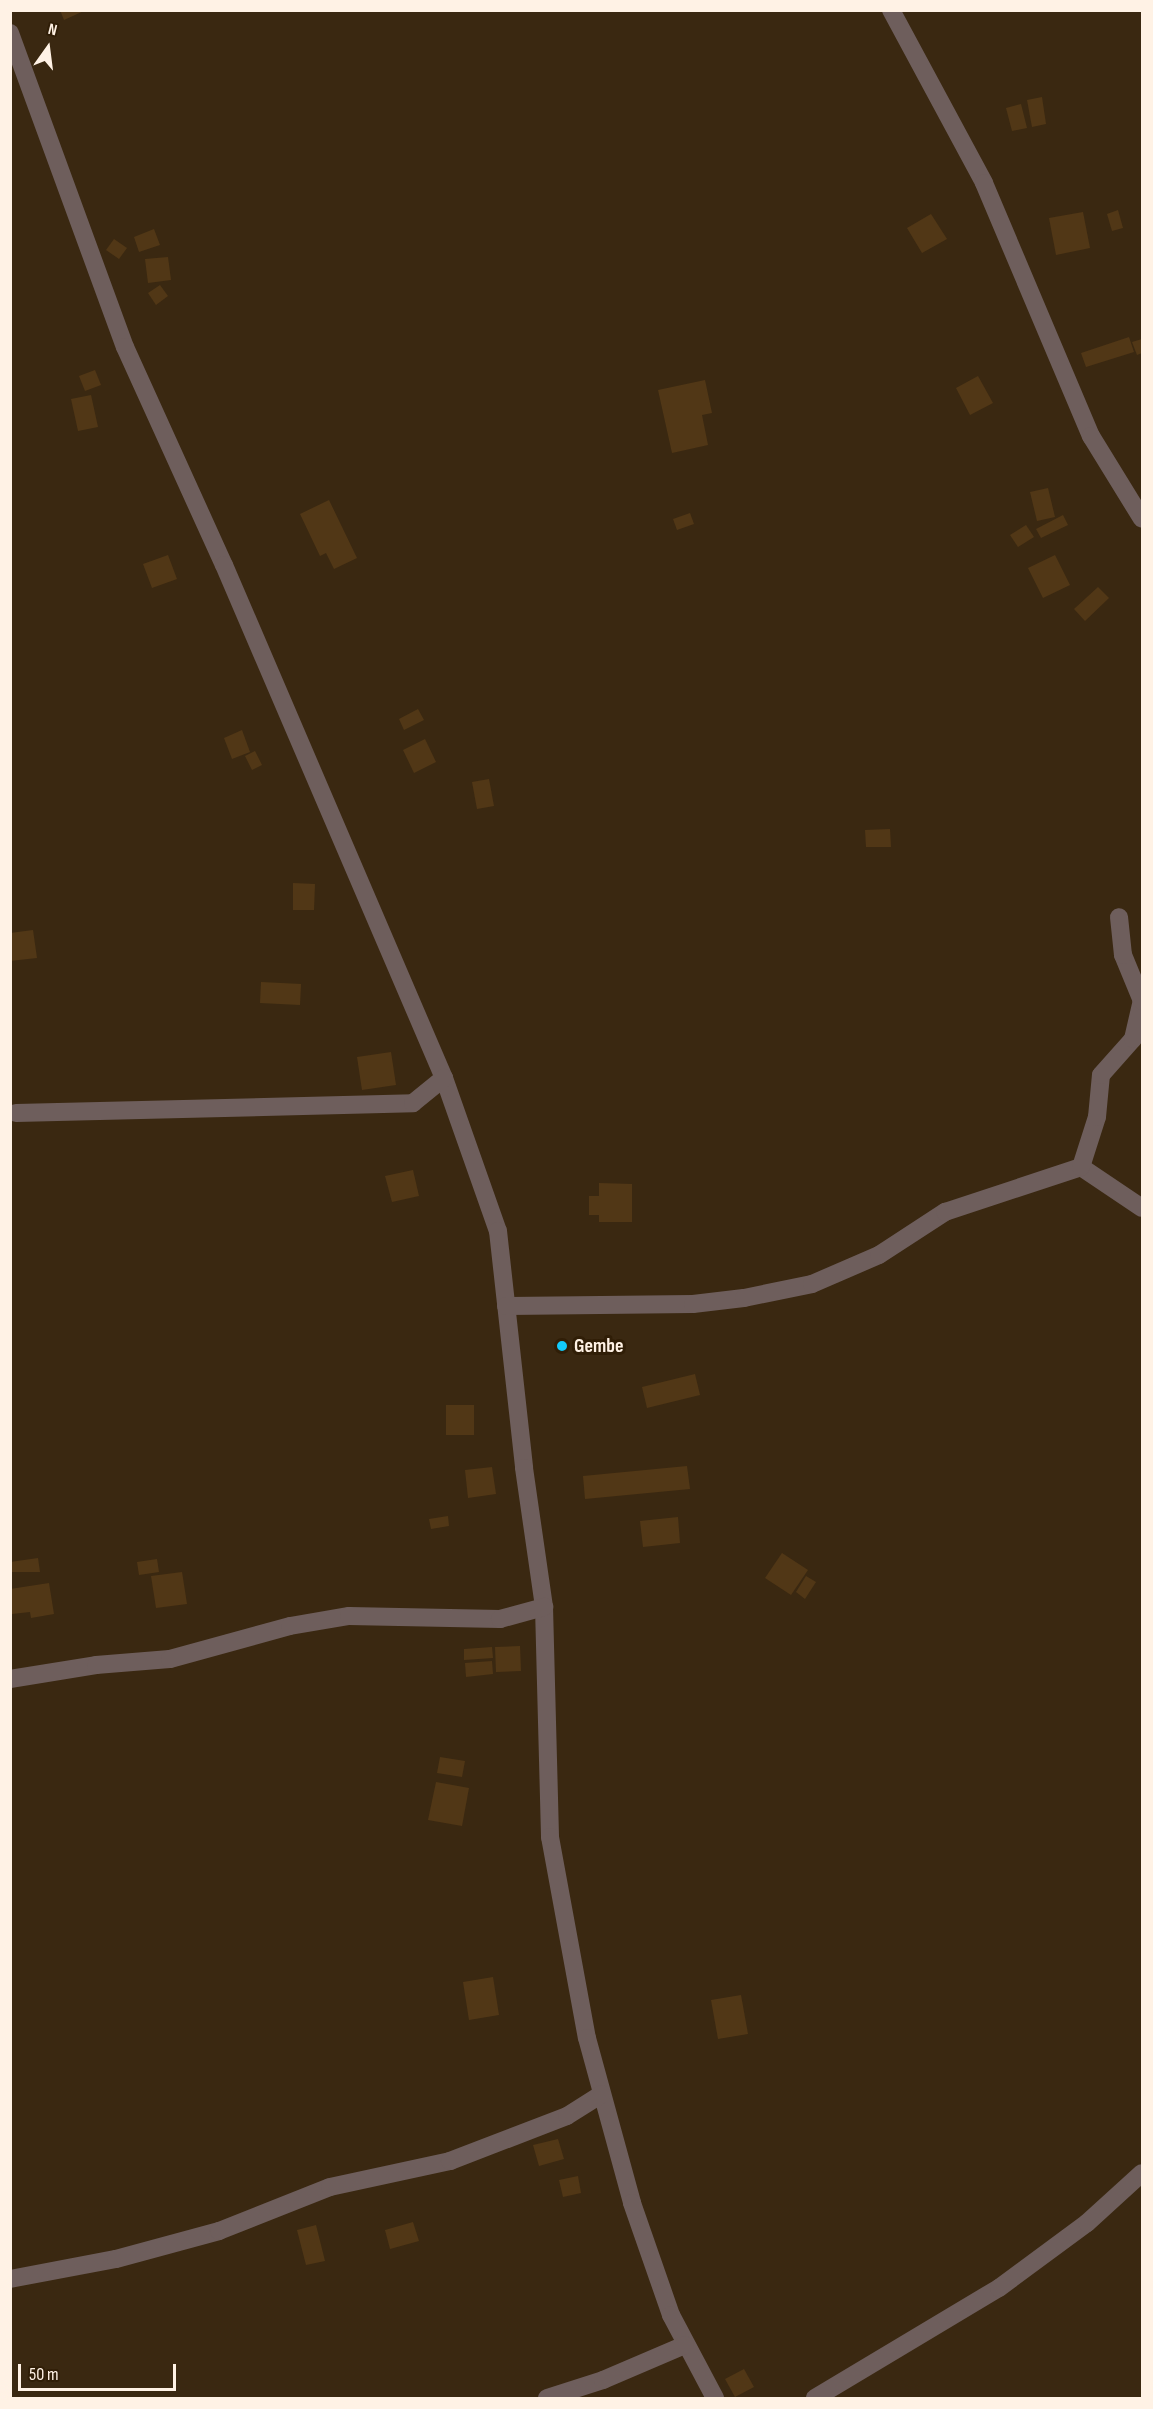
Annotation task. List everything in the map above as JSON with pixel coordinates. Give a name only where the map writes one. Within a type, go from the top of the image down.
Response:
[{"type":"street","points":[[891,10],[984,183],[1091,436],[1143,519]]},
{"type":"street","points":[[10,33],[125,347],[225,565],[444,1078],[498,1231],[524,1468],[544,1606],[550,1837],[587,2038],[632,2203],[686,2345],[715,2398]]},
{"type":"street","points":[[1081,1167],[1097,1117],[1101,1075],[1133,1039],[1142,1000],[1123,955],[1119,917]]},
{"type":"street","points":[[16,1113],[413,1103],[444,1078]]},
{"type":"street","points":[[507,1306],[693,1304],[744,1298],[812,1284],[879,1255],[945,1212],[1081,1167]]},
{"type":"street","points":[[1081,1167],[1143,1208]]},
{"type":"street","points":[[10,1679],[96,1665],[170,1659],[280,1629],[349,1616],[500,1619],[544,1606]]},
{"type":"street","points":[[10,2279],[150,2250],[219,2231],[330,2187],[450,2161],[567,2116],[602,2094]]},
{"type":"street","points":[[815,2398],[999,2288],[1087,2223],[1143,2173]]},
{"type":"street","points":[[547,2398],[686,2345]]},
{"type":"building","points":[[60,10],[86,10],[64,20]]},
{"type":"building","points":[[1042,97],[1046,124],[1032,127],[1027,100]]},
{"type":"building","points":[[1021,104],[1027,128],[1012,131],[1006,108]]},
{"type":"building","points":[[1118,210],[1123,228],[1112,231],[1107,214]]},
{"type":"building","points":[[1083,212],[1090,248],[1056,255],[1049,218]]},
{"type":"building","points":[[931,214],[947,239],[922,253],[907,228]]},
{"type":"building","points":[[154,229],[160,245],[139,252],[134,237]]},
{"type":"building","points":[[114,239],[127,248],[119,259],[106,250]]},
{"type":"building","points":[[168,257],[171,280],[148,283],[145,259]]},
{"type":"building","points":[[160,285],[168,296],[156,305],[148,293]]},
{"type":"building","points":[[1129,337],[1134,352],[1086,367],[1081,353]]},
{"type":"building","points":[[1142,339],[1142,353],[1137,355],[1132,342]]},
{"type":"building","points":[[95,370],[101,385],[85,391],[79,376]]},
{"type":"building","points":[[978,376],[993,403],[970,415],[956,388]]},
{"type":"building","points":[[705,380],[712,413],[702,415],[708,445],[672,453],[658,390]]},
{"type":"building","points":[[91,395],[98,427],[78,431],[71,399]]},
{"type":"building","points":[[1048,488],[1055,517],[1037,521],[1030,492]]},
{"type":"building","points":[[329,500],[357,558],[334,569],[326,553],[320,556],[300,514]]},
{"type":"building","points":[[690,513],[694,524],[677,530],[673,519]]},
{"type":"building","points":[[1063,515],[1068,525],[1041,538],[1036,529]]},
{"type":"building","points":[[1026,525],[1034,537],[1018,547],[1010,535]]},
{"type":"building","points":[[168,555],[177,579],[152,588],[143,564]]},
{"type":"building","points":[[1055,555],[1070,585],[1043,598],[1028,568]]},
{"type":"building","points":[[1098,587],[1109,598],[1085,621],[1074,609]]},
{"type":"building","points":[[418,709],[424,720],[404,730],[399,719]]},
{"type":"building","points":[[242,730],[250,752],[232,759],[224,738]]},
{"type":"building","points":[[425,739],[436,762],[414,773],[403,750]]},
{"type":"building","points":[[255,751],[262,765],[252,770],[245,756]]},
{"type":"building","points":[[489,779],[494,806],[477,809],[472,782]]},
{"type":"building","points":[[890,829],[891,847],[866,847],[865,830]]},
{"type":"building","points":[[293,883],[315,884],[314,910],[293,910]]},
{"type":"building","points":[[33,930],[37,958],[10,961],[10,933]]},
{"type":"building","points":[[261,982],[301,984],[300,1005],[260,1003]]},
{"type":"building","points":[[391,1052],[396,1085],[362,1090],[357,1057]]},
{"type":"building","points":[[413,1170],[419,1196],[392,1202],[385,1176]]},
{"type":"building","points":[[599,1183],[632,1184],[632,1222],[599,1222],[599,1215],[589,1215],[589,1196],[599,1196]]},
{"type":"building","points":[[695,1374],[700,1395],[647,1408],[642,1387]]},
{"type":"building","points":[[446,1405],[474,1405],[474,1435],[446,1435]]},
{"type":"building","points":[[687,1466],[690,1489],[585,1499],[583,1476]]},
{"type":"building","points":[[492,1467],[496,1494],[468,1498],[465,1470]]},
{"type":"building","points":[[448,1516],[449,1526],[431,1529],[429,1519]]},
{"type":"building","points":[[678,1517],[680,1543],[643,1547],[640,1521]]},
{"type":"building","points":[[782,1553],[808,1570],[791,1595],[765,1578]]},
{"type":"building","points":[[38,1558],[40,1572],[10,1572],[10,1562]]},
{"type":"building","points":[[157,1559],[159,1572],[139,1575],[137,1562]]},
{"type":"building","points":[[182,1572],[187,1604],[156,1608],[151,1576]]},
{"type":"building","points":[[806,1576],[816,1582],[805,1599],[796,1592]]},
{"type":"building","points":[[49,1583],[54,1614],[31,1618],[30,1612],[12,1614],[10,1589]]},
{"type":"building","points":[[520,1646],[521,1671],[496,1672],[495,1647]]},
{"type":"building","points":[[492,1647],[493,1658],[464,1660],[464,1649]]},
{"type":"building","points":[[492,1661],[493,1674],[466,1677],[465,1663]]},
{"type":"building","points":[[440,1757],[465,1761],[462,1777],[437,1773]]},
{"type":"building","points":[[436,1782],[469,1788],[462,1826],[428,1820]]},
{"type":"building","points":[[493,1977],[499,2015],[469,2020],[463,1982]]},
{"type":"building","points":[[741,1995],[748,2034],[718,2039],[711,2000]]},
{"type":"building","points":[[558,2139],[564,2159],[539,2166],[533,2145]]},
{"type":"building","points":[[578,2176],[581,2193],[563,2197],[559,2180]]},
{"type":"building","points":[[413,2222],[419,2241],[390,2249],[385,2230]]},
{"type":"building","points":[[316,2225],[325,2261],[306,2265],[297,2230]]},
{"type":"building","points":[[744,2369],[754,2387],[735,2397],[725,2379]]},
{"type":"place","name":"Gembe","points":[[562,1346]]}]
